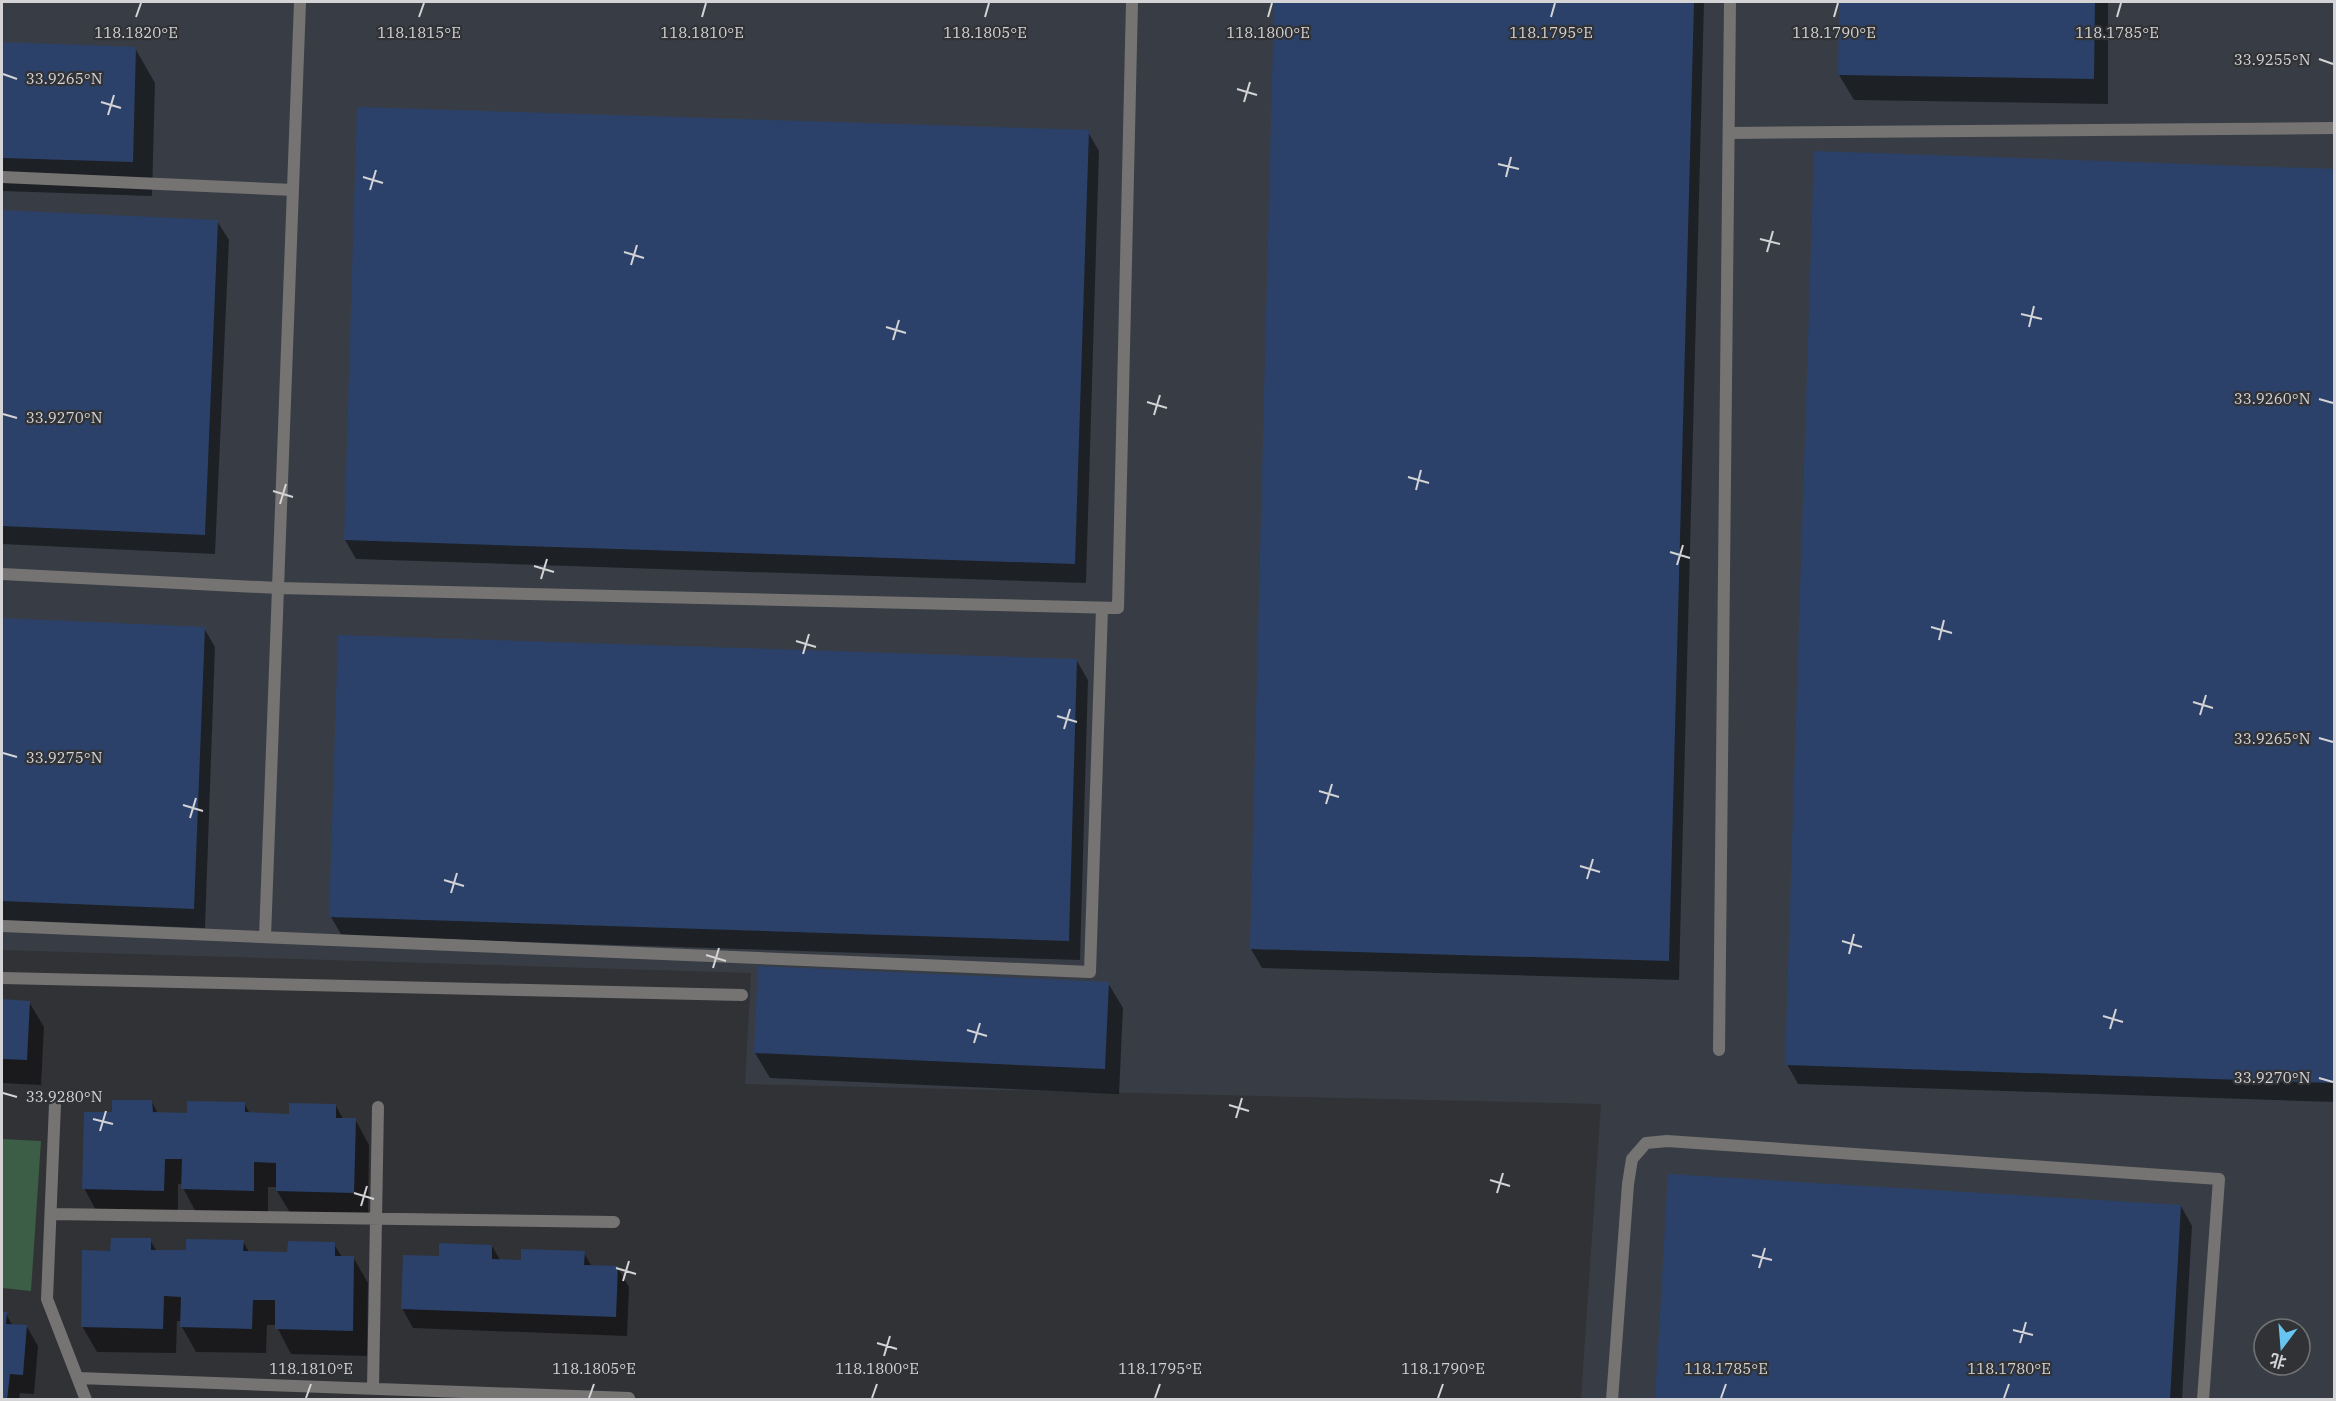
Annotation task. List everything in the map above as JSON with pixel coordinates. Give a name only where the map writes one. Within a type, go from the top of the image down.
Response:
[{"type":"lane","points":[[265,937],[300,2]]},
{"type":"lane","points":[[2,574],[278,588],[1118,608],[1132,2]]},
{"type":"lane","points":[[1719,1050],[1730,2]]},
{"type":"lane","points":[[1729,133],[2334,128]]},
{"type":"lane","points":[[2,177],[293,190]]},
{"type":"lane","points":[[2,926],[1090,972],[1102,608]]},
{"type":"lane","points":[[2,978],[742,995]]},
{"type":"lane","points":[[55,1104],[47,1299],[86,1400]]},
{"type":"lane","points":[[373,1388],[378,1107]]},
{"type":"lane","points":[[1612,1400],[1628,1184],[1632,1160],[1646,1143],[1667,1141],[2219,1179],[2203,1400]]},
{"type":"lane","points":[[51,1214],[614,1222]]},
{"type":"lane","points":[[78,1378],[629,1398]]},
{"type":"shaded area","points":[[2,2],[2334,2],[2334,1399],[1581,1399],[1601,1104],[745,1084],[751,973],[2,950]]},
{"type":"green space","points":[[2,1139],[41,1141],[31,1291],[2,1288]]},
{"type":"building","points":[[1274,2],[1694,2],[1669,961],[1250,949]]},
{"type":"building","points":[[1839,2],[2095,2],[2094,79],[1838,75]]},
{"type":"building","points":[[2,42],[136,47],[133,162],[2,158]]},
{"type":"building","points":[[357,107],[1089,130],[1075,564],[344,540]]},
{"type":"building","points":[[1814,151],[2334,169],[2334,1083],[1785,1065]]},
{"type":"building","points":[[2,210],[218,220],[205,535],[2,526]]},
{"type":"building","points":[[2,618],[205,627],[194,909],[2,901]]},
{"type":"building","points":[[338,635],[1077,659],[1069,941],[329,917]]},
{"type":"building","points":[[758,966],[1109,982],[1105,1069],[754,1053]]},
{"type":"building","points":[[2,999],[30,1001],[27,1060],[2,1059]]},
{"type":"building","points":[[112,1100],[152,1100],[153,1112],[187,1113],[187,1101],[245,1102],[245,1112],[289,1114],[289,1103],[336,1104],[336,1118],[356,1118],[354,1193],[276,1191],[276,1163],[254,1162],[254,1191],[181,1189],[182,1159],[165,1159],[164,1191],[82,1189],[84,1112],[112,1112]]},
{"type":"building","points":[[1668,1174],[2181,1205],[2170,1400],[1655,1400]]},
{"type":"building","points":[[111,1238],[151,1238],[151,1250],[186,1250],[186,1239],[244,1240],[243,1251],[287,1252],[288,1241],[335,1242],[335,1256],[354,1256],[353,1331],[275,1329],[275,1300],[253,1300],[252,1329],[180,1327],[181,1297],[164,1296],[163,1329],[81,1327],[82,1250],[110,1251]]},
{"type":"building","points":[[439,1243],[492,1245],[492,1259],[521,1260],[521,1249],[585,1251],[584,1265],[618,1266],[616,1317],[401,1309],[403,1255],[439,1256]]},
{"type":"building","points":[[2,1312],[7,1312],[6,1324],[27,1325],[23,1375],[10,1374],[7,1400],[2,1400]]}]
